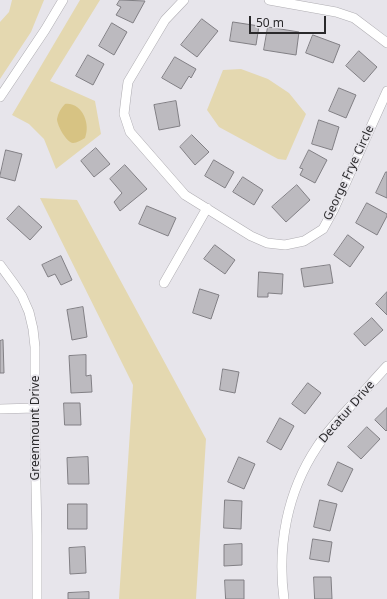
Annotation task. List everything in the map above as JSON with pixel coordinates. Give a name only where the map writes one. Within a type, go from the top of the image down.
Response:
[{"type":"street","points":[[0,97],[45,30],[63,0]]},
{"type":"street","name":"George Frye Circle","points":[[184,0],[165,20],[128,82],[124,114],[130,132],[185,195],[251,236],[267,243],[285,245],[304,241],[323,229],[334,209],[387,91]]},
{"type":"street","points":[[269,0],[336,12],[354,18],[387,43]]},
{"type":"street","points":[[164,283],[207,208]]},
{"type":"street","name":"Greenmount Drive","points":[[0,265],[22,296],[29,312],[35,347],[37,599]]},
{"type":"street","name":"Decatur Drive","points":[[284,599],[282,564],[283,540],[288,510],[294,491],[317,446],[330,428],[387,366]]},
{"type":"street","points":[[0,409],[35,408]]},
{"type":"shaded area","points":[[12,0],[44,0],[31,32],[0,79],[0,22],[9,12]]},
{"type":"shaded area","points":[[80,0],[100,0],[50,81],[95,101],[101,134],[56,169],[44,139],[29,124],[12,115]]},
{"type":"shaded area","points":[[241,69],[268,79],[289,93],[306,114],[286,160],[278,159],[219,127],[207,110],[223,70]]},
{"type":"shaded area","points":[[65,104],[76,106],[84,115],[86,121],[87,132],[85,138],[73,143],[70,142],[62,133],[57,122],[59,113]]},
{"type":"shaded area","points":[[40,198],[77,200],[206,439],[196,599],[119,599],[133,385]]},
{"type":"building","points":[[120,0],[145,1],[133,23],[116,15],[121,7],[117,5]]},
{"type":"building","points":[[202,19],[218,31],[197,57],[181,45]]},
{"type":"building","points":[[233,22],[259,26],[256,45],[230,41]]},
{"type":"building","points":[[112,23],[127,32],[114,55],[99,46]]},
{"type":"building","points":[[268,27],[299,32],[296,55],[264,50]]},
{"type":"building","points":[[313,35],[340,45],[333,63],[306,53]]},
{"type":"building","points":[[359,51],[377,67],[364,82],[346,66]]},
{"type":"building","points":[[88,55],[104,64],[93,85],[76,76]]},
{"type":"building","points":[[175,57],[196,69],[191,78],[189,76],[181,89],[162,78]]},
{"type":"building","points":[[339,88],[356,95],[346,118],[329,111]]},
{"type":"building","points":[[176,101],[180,126],[159,130],[154,105]]},
{"type":"building","points":[[319,120],[339,127],[332,150],[312,144]]},
{"type":"building","points":[[192,135],[209,152],[195,165],[180,147]]},
{"type":"building","points":[[96,148],[110,164],[94,177],[81,161]]},
{"type":"building","points":[[6,150],[22,154],[15,181],[0,177]]},
{"type":"building","points":[[309,150],[327,160],[315,183],[300,175],[303,169],[300,168]]},
{"type":"building","points":[[214,160],[234,172],[225,188],[205,176]]},
{"type":"building","points":[[125,165],[147,189],[120,211],[114,202],[122,193],[110,179]]},
{"type":"building","points":[[387,172],[387,198],[376,193]]},
{"type":"building","points":[[243,177],[263,190],[254,205],[233,192]]},
{"type":"building","points":[[297,185],[310,200],[286,222],[272,207]]},
{"type":"building","points":[[367,203],[387,214],[377,235],[356,223]]},
{"type":"building","points":[[19,206],[42,227],[30,240],[7,219]]},
{"type":"building","points":[[147,206],[176,218],[168,236],[139,224]]},
{"type":"building","points":[[348,235],[364,247],[350,267],[334,255]]},
{"type":"building","points":[[215,245],[235,260],[225,274],[204,259]]},
{"type":"building","points":[[61,256],[72,280],[61,285],[55,274],[48,277],[42,265]]},
{"type":"building","points":[[330,265],[333,283],[304,287],[301,269]]},
{"type":"building","points":[[259,272],[283,274],[282,294],[268,293],[268,297],[258,297]]},
{"type":"building","points":[[200,289],[219,295],[211,319],[193,313]]},
{"type":"building","points":[[387,292],[387,315],[376,304]]},
{"type":"building","points":[[83,307],[87,337],[72,340],[67,310]]},
{"type":"building","points":[[372,318],[383,330],[365,346],[354,334]]},
{"type":"building","points":[[3,340],[4,373],[0,373],[0,341]]},
{"type":"building","points":[[86,355],[86,376],[91,375],[92,392],[71,393],[69,356]]},
{"type":"building","points":[[223,369],[239,372],[235,393],[220,390]]},
{"type":"building","points":[[308,383],[321,393],[305,414],[292,404]]},
{"type":"building","points":[[64,403],[80,403],[81,425],[65,425]]},
{"type":"building","points":[[387,408],[387,430],[386,431],[375,420]]},
{"type":"building","points":[[280,418],[294,426],[281,450],[267,442]]},
{"type":"building","points":[[367,427],[380,439],[361,459],[348,447]]},
{"type":"building","points":[[88,457],[89,484],[68,484],[67,458]]},
{"type":"building","points":[[239,457],[255,464],[244,489],[228,482]]},
{"type":"building","points":[[338,462],[353,469],[342,492],[328,485]]},
{"type":"building","points":[[225,500],[242,501],[241,529],[224,528]]},
{"type":"building","points":[[320,500],[337,504],[330,531],[314,527]]},
{"type":"building","points":[[68,504],[87,504],[87,529],[68,529]]},
{"type":"building","points":[[313,539],[332,542],[329,562],[310,559]]},
{"type":"building","points":[[242,544],[242,565],[224,566],[224,545]]},
{"type":"building","points":[[85,547],[86,573],[70,574],[69,548]]},
{"type":"building","points":[[314,577],[331,577],[332,599],[315,599]]},
{"type":"building","points":[[225,580],[244,580],[244,599],[226,599]]},
{"type":"building","points":[[89,592],[89,599],[68,599],[68,593]]}]
